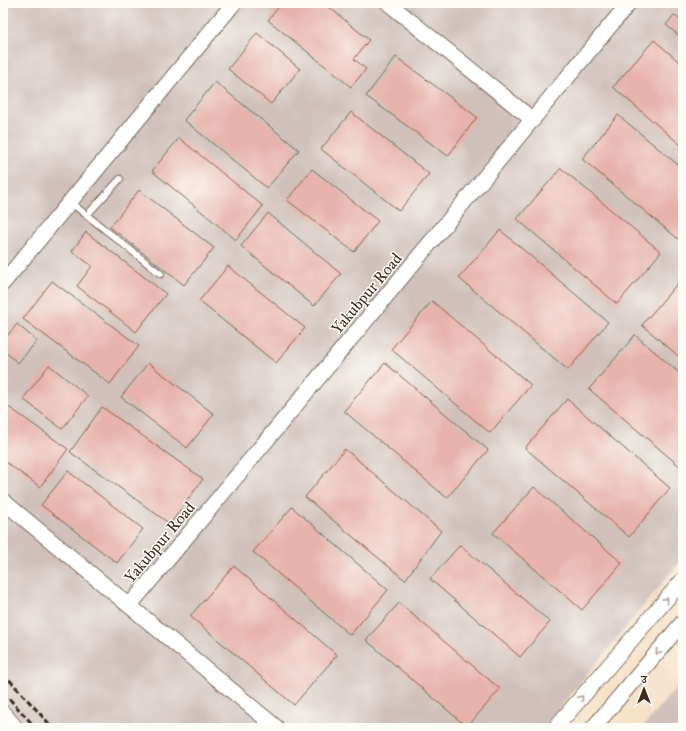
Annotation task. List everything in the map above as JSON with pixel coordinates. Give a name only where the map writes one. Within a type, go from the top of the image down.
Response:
[{"type":"street","points":[[3,283],[234,3]]},
{"type":"street","points":[[388,3],[533,120]]},
{"type":"street","name":"Yakubpur Road","points":[[130,605],[629,3]]},
{"type":"street","points":[[3,501],[277,728]]},
{"type":"street","points":[[556,728],[683,580]]},
{"type":"street","points":[[593,728],[683,622]]},
{"type":"street","points":[[3,713],[16,728]]},
{"type":"lane","points":[[87,215],[120,178]]},
{"type":"lane","points":[[70,202],[161,274]]},
{"type":"shaded area","points":[[3,3],[683,3],[683,558],[543,728],[3,728]]},
{"type":"shaded area","points":[[683,679],[683,728],[642,728]]},
{"type":"building","points":[[282,3],[324,3],[369,40],[354,59],[366,69],[351,87],[268,20]]},
{"type":"building","points":[[674,15],[683,22],[683,39],[666,25]]},
{"type":"building","points":[[257,33],[300,69],[271,104],[228,69]]},
{"type":"building","points":[[654,40],[683,65],[683,147],[613,87]]},
{"type":"building","points":[[396,57],[477,117],[448,156],[366,96]]},
{"type":"building","points":[[215,82],[299,150],[267,188],[184,120]]},
{"type":"building","points":[[351,112],[429,174],[399,211],[321,149]]},
{"type":"building","points":[[618,115],[683,169],[683,243],[582,159]]},
{"type":"building","points":[[179,138],[263,206],[236,240],[152,171]]},
{"type":"building","points":[[561,168],[661,252],[617,304],[517,219]]},
{"type":"building","points":[[312,169],[378,221],[354,252],[287,200]]},
{"type":"building","points":[[139,190],[214,248],[184,285],[110,227]]},
{"type":"building","points":[[268,213],[341,274],[314,306],[241,246]]},
{"type":"building","points":[[500,230],[608,322],[568,370],[459,278]]},
{"type":"building","points":[[86,232],[166,294],[136,332],[77,286],[92,266],[72,251]]},
{"type":"building","points":[[228,266],[305,328],[276,363],[199,301]]},
{"type":"building","points":[[683,277],[683,360],[642,325]]},
{"type":"building","points":[[52,281],[139,346],[110,384],[23,319]]},
{"type":"building","points":[[432,301],[531,385],[490,433],[391,349]]},
{"type":"building","points":[[17,324],[37,341],[18,363],[3,350],[3,341]]},
{"type":"building","points":[[635,335],[683,376],[683,469],[589,389]]},
{"type":"building","points":[[148,363],[214,414],[187,448],[121,397]]},
{"type":"building","points":[[385,363],[488,450],[447,498],[344,411]]},
{"type":"building","points":[[49,365],[88,396],[62,429],[23,399]]},
{"type":"building","points":[[567,399],[670,488],[629,537],[525,448]]},
{"type":"building","points":[[3,403],[68,449],[40,487],[3,460]]},
{"type":"building","points":[[102,407],[203,479],[170,524],[70,452]]},
{"type":"building","points":[[345,449],[441,531],[405,580],[305,497]]},
{"type":"building","points":[[68,471],[143,529],[117,563],[41,505]]},
{"type":"building","points":[[534,487],[622,563],[582,610],[493,533]]},
{"type":"building","points":[[292,507],[388,590],[350,635],[253,552]]},
{"type":"building","points":[[460,545],[550,622],[520,657],[430,579]]},
{"type":"building","points":[[234,566],[337,655],[294,705],[190,616]]},
{"type":"building","points":[[399,603],[500,689],[467,727],[366,640]]},
{"type":"railway","points":[[3,673],[53,728]]},
{"type":"railway","points":[[3,692],[36,728]]}]
